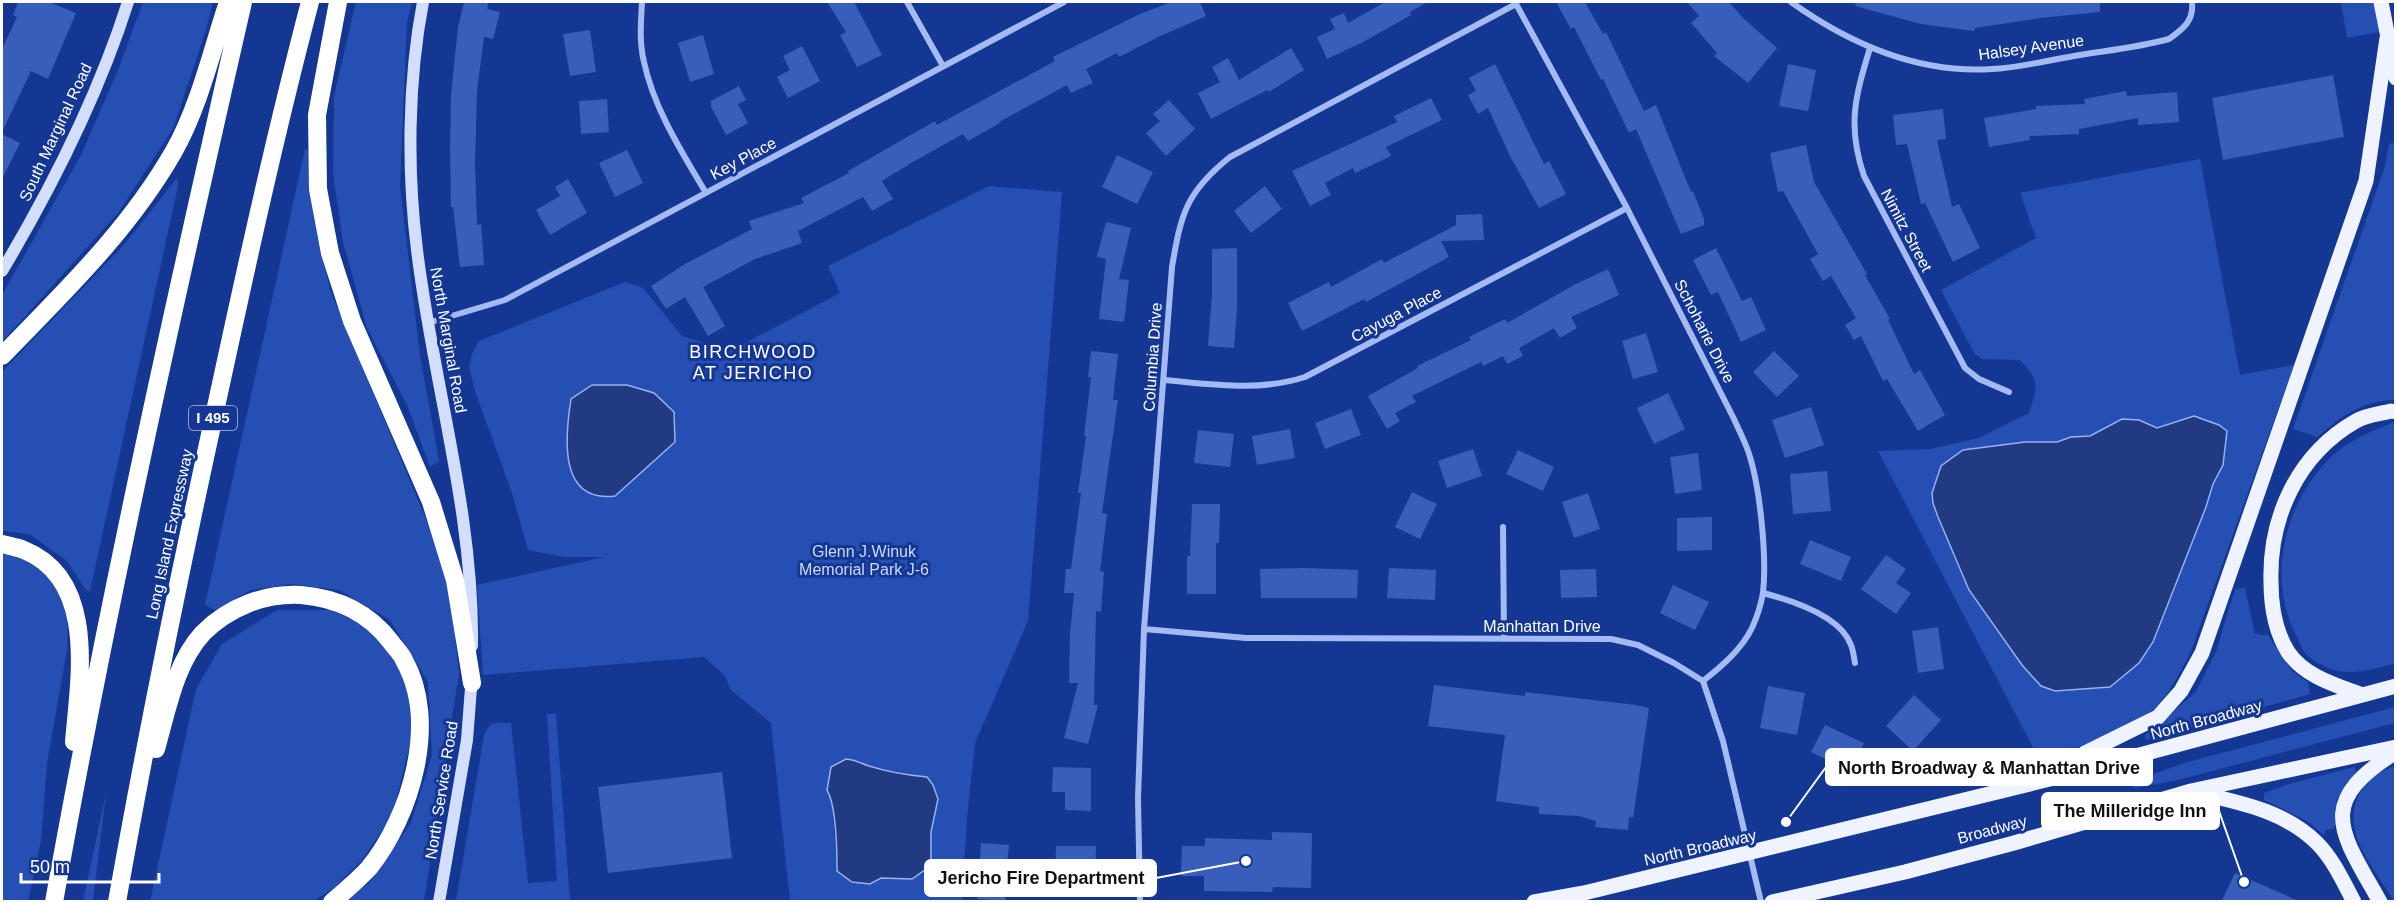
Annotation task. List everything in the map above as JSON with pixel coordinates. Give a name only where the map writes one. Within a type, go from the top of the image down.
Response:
[{"type":"highway","points":[[2,356],[103,252],[143,202],[175,149],[201,87],[228,2]]},
{"type":"highway","points":[[54,902],[123,545],[243,2]]},
{"type":"highway","name":"Long Island Expressway","points":[[117,902],[175,597],[231,338],[289,83],[310,2]]},
{"type":"highway","points":[[338,2],[317,115],[318,189],[330,253],[352,321],[432,502],[455,580],[472,683]]},
{"type":"highway","points":[[2,544],[24,549],[51,567],[68,591],[80,630],[67,827]]},
{"type":"highway","points":[[128,837],[182,664],[202,634],[220,618],[239,607],[270,596],[289,594],[333,601],[357,611],[379,627],[404,660],[415,687],[420,736],[414,780],[396,825],[368,868],[332,902]]},
{"type":"main road","name":"South Marginal Road","points":[[2,271],[22,238],[77,131],[128,2]]},
{"type":"main road","name":"North Marginal Road","points":[[423,2],[413,82],[411,171],[416,249],[463,508],[472,624],[472,683]]},
{"type":"main road","points":[[2380,2],[2396,78]]},
{"type":"main road","points":[[2050,779],[2085,753],[2158,717],[2181,691],[2202,653],[2366,181],[2387,38]]},
{"type":"main road","points":[[2362,695],[2320,679],[2305,669],[2289,653],[2276,626],[2271,602],[2270,559],[2275,528],[2282,506],[2296,479],[2317,452],[2338,432],[2359,419],[2391,411],[2396,412]]},
{"type":"main road","name":"North Service Road","points":[[439,902],[462,772],[472,683]]},
{"type":"main road","name":"North Broadway","points":[[1534,902],[1584,893],[1748,854],[2050,779],[2396,686]]},
{"type":"main road","name":"Broadway","points":[[1772,902],[1905,872],[2191,791],[2396,747]]},
{"type":"main road","points":[[2380,902],[2354,855],[2344,831],[2343,806],[2348,792],[2374,766],[2396,752]]},
{"type":"main road","points":[[2191,791],[2264,809],[2301,830],[2317,843],[2335,867],[2354,902]]},
{"type":"street","points":[[642,2],[643,61],[650,88],[706,193]]},
{"type":"street","points":[[907,2],[943,66]]},
{"type":"street","name":"Key Place","points":[[428,323],[506,300],[1064,2]]},
{"type":"street","name":"Halsey Avenue","points":[[1791,2],[1824,25],[1870,48],[1944,69],[1992,69],[2157,42],[2178,32],[2189,22],[2193,10],[2192,2]]},
{"type":"street","name":"Schoharie Drive","points":[[1516,3],[1627,208],[1748,450],[1762,534],[1763,593],[1752,628],[1740,647],[1703,681]]},
{"type":"street","name":"Columbia Drive","points":[[1140,902],[1138,798],[1144,628],[1173,267],[1179,226],[1191,198],[1209,173],[1230,157],[1516,3]]},
{"type":"street","name":"Nimitz Street","points":[[1870,48],[1858,89],[1853,125],[1855,151],[1864,176],[1965,368],[1979,379],[2009,392]]},
{"type":"street","name":"Cayuga Place","points":[[1164,380],[1256,387],[1284,384],[1305,377],[1627,208]]},
{"type":"street","points":[[1503,527],[1504,639]]},
{"type":"street","points":[[1763,593],[1787,599],[1821,614],[1851,642],[1856,663]]},
{"type":"street","name":"Manhattan Drive","points":[[1144,628],[1246,639],[1611,639],[1638,645],[1703,681]]},
{"type":"street","points":[[1703,681],[1723,741],[1761,902]]},
{"type":"green space","points":[[143,2],[213,2],[173,129],[118,213],[2,342],[2,295],[81,155],[118,70]]},
{"type":"green space","points":[[356,2],[412,2],[407,22],[400,186],[420,355],[439,461],[430,467],[408,407],[367,328],[343,242],[333,174],[334,96]]},
{"type":"green space","points":[[2341,2],[2381,2],[2385,31],[2347,38]]},
{"type":"green space","points":[[2394,143],[2395,400],[2372,403],[2353,411],[2317,437],[2293,429],[2385,166],[2389,144]]},
{"type":"green space","points":[[305,149],[310,152],[313,210],[330,290],[431,531],[450,594],[459,673],[424,901],[345,901],[369,883],[411,823],[432,755],[428,682],[390,620],[339,590],[292,584],[251,590],[215,610],[205,605]]},
{"type":"green space","points":[[2200,159],[2240,375],[2294,365],[2191,651],[2174,684],[2150,713],[2138,722],[2097,741],[2039,759],[1878,451],[1930,449],[1979,438],[2029,413],[2035,390],[2031,374],[2020,360],[1982,359],[1974,353],[1941,290],[2036,238],[2020,193]]},
{"type":"green space","points":[[177,178],[178,186],[90,591],[86,590],[67,561],[29,534],[2,531],[2,372],[123,246]]},
{"type":"green space","name":"Glenn J.Winuk Memorial Park J-6","points":[[989,186],[1062,192],[1028,621],[975,743],[967,818],[962,901],[790,901],[771,723],[731,690],[725,676],[704,657],[483,675],[477,585],[604,557],[564,557],[528,550],[512,493],[476,394],[469,367],[472,354],[479,341],[625,282],[643,288],[682,336],[730,351],[840,293],[828,266]],"holes":[[[859,760],[866,766],[927,777],[938,799],[931,842],[912,879],[880,878],[837,871],[832,798]]]},
{"type":"green space","points":[[2395,422],[2395,663],[2352,672],[2337,671],[2320,664],[2305,653],[2288,615],[2283,592],[2284,544],[2300,499],[2328,460],[2351,442]]},
{"type":"green space","points":[[2,552],[25,558],[55,583],[68,615],[67,650],[47,763],[41,841],[28,901],[2,901]]},
{"type":"green space","points":[[2245,588],[2255,634],[2268,635],[2292,671],[2308,682],[2310,694],[2146,740],[2145,735],[2195,693],[2216,652],[2235,589]]},
{"type":"green space","points":[[277,610],[331,610],[374,630],[407,676],[412,737],[392,816],[362,860],[334,888],[314,901],[150,902],[196,689],[222,644]]},
{"type":"green space","points":[[2395,707],[2395,723],[2174,781],[2134,788],[2132,782],[2184,763]]},
{"type":"green space","points":[[547,714],[556,714],[570,901],[456,901],[484,735],[495,723],[511,723],[528,883],[557,881]]},
{"type":"green space","points":[[2395,766],[2394,901],[2361,847],[2354,818],[2355,804],[2365,785],[2377,774]]},
{"type":"green space","points":[[2354,767],[2356,772],[2337,799],[2334,829],[2326,830],[2324,835],[2307,821],[2264,800],[2264,793]]},
{"type":"green space","points":[[106,793],[93,901],[83,901]]},
{"type":"shaded area","points":[[592,385],[627,385],[654,393],[674,412],[675,442],[615,496],[596,495],[583,489],[574,478],[569,464],[567,431],[571,399]]},
{"type":"shaded area","points":[[2194,416],[2219,425],[2227,431],[2223,465],[2213,484],[2153,642],[2139,663],[2110,687],[2055,691],[2041,686],[2022,665],[1969,590],[1933,503],[1932,493],[1941,466],[1963,450],[2025,442],[2057,442],[2071,437],[2090,436],[2122,419],[2139,420],[2157,428]]},
{"type":"shaded area","points":[[846,759],[890,772],[927,777],[933,785],[938,799],[931,832],[931,859],[926,869],[912,879],[881,878],[870,884],[852,882],[837,871],[834,817],[827,790],[831,767]]},
{"type":"building","points":[[18,2],[49,2],[76,13],[48,79],[31,71],[2,132],[2,49],[17,17],[13,15]]},
{"type":"building","points":[[464,2],[489,2],[487,9],[500,12],[493,39],[484,37],[477,91],[475,164],[477,225],[481,224],[484,265],[460,267],[453,207],[451,207],[450,148],[451,95],[458,27]]},
{"type":"building","points":[[827,2],[854,2],[882,55],[857,67],[840,35],[846,32]]},
{"type":"building","points":[[1171,2],[1200,2],[1206,16],[1119,57],[1117,53],[1086,69],[1093,83],[1071,93],[1067,85],[968,141],[963,134],[911,163],[882,181],[893,199],[872,211],[863,197],[798,231],[802,243],[755,259],[703,287],[725,326],[708,336],[685,297],[666,309],[651,286],[685,264],[752,229],[749,221],[804,203],[801,198],[849,173],[848,171],[935,121],[937,125],[1055,61],[1053,57],[1140,14]]},
{"type":"building","points":[[1385,2],[1428,2],[1410,12],[1411,15],[1327,59],[1317,37],[1335,29],[1330,19],[1344,13],[1348,23]]},
{"type":"building","points":[[1556,2],[1585,2],[1603,34],[1606,32],[1644,111],[1656,105],[1691,192],[1693,191],[1704,219],[1704,225],[1681,234],[1636,129],[1629,133],[1603,79],[1601,80],[1574,27],[1571,29]]},
{"type":"building","points":[[1687,2],[1729,2],[1743,18],[1777,48],[1748,83],[1714,56],[1717,53],[1691,23],[1699,16]]},
{"type":"building","points":[[1856,2],[2100,2],[2100,12],[2040,18],[1975,28],[1974,31],[1921,24],[1855,6]]},
{"type":"building","points":[[590,30],[596,72],[570,76],[563,34]]},
{"type":"building","points":[[703,35],[714,74],[690,82],[678,43]]},
{"type":"building","points":[[802,46],[820,81],[788,98],[777,77],[790,70],[783,56]]},
{"type":"building","points":[[1291,48],[1304,70],[1269,92],[1267,90],[1211,119],[1198,93],[1220,82],[1212,67],[1228,58],[1239,80]]},
{"type":"building","points":[[1495,64],[1544,164],[1549,161],[1566,194],[1539,208],[1510,156],[1488,108],[1478,114],[1468,95],[1476,91],[1469,78]]},
{"type":"building","points":[[1788,64],[1816,70],[1808,111],[1779,106]]},
{"type":"building","points":[[2333,75],[2344,137],[2223,160],[2212,98]]},
{"type":"building","points":[[739,86],[746,100],[738,104],[748,123],[726,135],[711,107],[711,101]]},
{"type":"building","points":[[2126,91],[2127,96],[2177,92],[2179,122],[2138,125],[2138,118],[2079,129],[2079,134],[2029,136],[2030,140],[1989,147],[1984,118],[2036,109],[2036,106],[2085,104],[2084,99]]},
{"type":"building","points":[[1431,98],[1442,120],[1386,147],[1391,156],[1355,173],[1353,168],[1325,183],[1331,195],[1310,206],[1292,171],[1397,122],[1394,116]]},
{"type":"building","points":[[607,99],[609,132],[581,134],[579,101]]},
{"type":"building","points":[[1169,100],[1195,129],[1166,156],[1146,133],[1160,121],[1153,114]]},
{"type":"building","points":[[1943,109],[1946,139],[1937,140],[1952,207],[1959,204],[1980,248],[1953,262],[1925,203],[1921,204],[1907,144],[1896,145],[1893,115]]},
{"type":"building","points":[[2,134],[20,143],[2,179]]},
{"type":"building","points":[[1806,145],[1814,182],[1867,274],[1865,275],[1890,319],[1888,320],[1914,374],[1920,370],[1945,415],[1918,431],[1887,379],[1883,381],[1861,336],[1854,340],[1845,325],[1856,318],[1831,276],[1823,281],[1810,259],[1818,254],[1783,191],[1778,192],[1770,153]]},
{"type":"building","points":[[627,150],[643,183],[615,197],[599,163]]},
{"type":"building","points":[[1117,155],[1153,172],[1137,204],[1102,187]]},
{"type":"building","points":[[568,179],[587,213],[550,235],[536,210],[560,196],[555,187]]},
{"type":"building","points":[[1265,186],[1282,209],[1251,233],[1234,211]]},
{"type":"building","points":[[1482,214],[1484,240],[1441,241],[1449,257],[1366,302],[1364,299],[1302,331],[1288,303],[1329,282],[1331,287],[1382,259],[1384,263],[1456,225],[1456,215]]},
{"type":"building","points":[[1106,222],[1131,228],[1119,279],[1129,280],[1124,322],[1099,319],[1106,259],[1097,257]]},
{"type":"building","points":[[1237,248],[1237,309],[1234,348],[1208,346],[1212,295],[1212,249]]},
{"type":"building","points":[[1716,248],[1742,301],[1751,297],[1766,330],[1741,342],[1718,292],[1711,295],[1693,260]]},
{"type":"building","points":[[1608,269],[1619,295],[1571,317],[1577,328],[1560,338],[1554,328],[1519,348],[1523,356],[1507,364],[1503,356],[1483,366],[1481,362],[1412,396],[1416,402],[1395,413],[1400,421],[1387,429],[1368,396],[1418,368],[1417,366],[1471,340],[1469,337],[1505,319],[1507,323],[1574,285]]},
{"type":"building","points":[[1646,333],[1658,372],[1633,379],[1622,341]]},
{"type":"building","points":[[1091,351],[1118,354],[1113,400],[1118,400],[1102,513],[1107,514],[1100,571],[1104,572],[1101,612],[1096,611],[1094,705],[1098,705],[1088,744],[1064,738],[1078,683],[1069,683],[1074,593],[1064,593],[1066,569],[1071,569],[1081,493],[1078,493],[1086,436],[1084,436],[1091,377],[1088,377]]},
{"type":"building","points":[[1774,351],[1799,376],[1777,397],[1753,372]]},
{"type":"building","points":[[1668,393],[1685,429],[1654,444],[1637,408]]},
{"type":"building","points":[[1811,407],[1824,445],[1785,458],[1772,420]]},
{"type":"building","points":[[1351,409],[1361,435],[1325,449],[1315,423]]},
{"type":"building","points":[[1290,429],[1295,458],[1257,465],[1252,436]]},
{"type":"building","points":[[1198,430],[1234,434],[1230,467],[1194,463]]},
{"type":"building","points":[[1473,449],[1482,476],[1447,488],[1438,461]]},
{"type":"building","points":[[1518,450],[1554,467],[1543,491],[1506,474]]},
{"type":"building","points":[[1698,453],[1702,490],[1675,494],[1670,457]]},
{"type":"building","points":[[1827,471],[1831,511],[1793,514],[1790,474]]},
{"type":"building","points":[[1412,492],[1437,504],[1420,539],[1395,527]]},
{"type":"building","points":[[1588,493],[1600,529],[1574,538],[1562,502]]},
{"type":"building","points":[[1192,504],[1220,504],[1219,543],[1216,543],[1216,594],[1187,594],[1187,556],[1190,556]]},
{"type":"building","points":[[1712,517],[1712,550],[1677,551],[1677,518]]},
{"type":"building","points":[[1810,540],[1851,557],[1841,581],[1800,564]]},
{"type":"building","points":[[1886,555],[1906,569],[1896,583],[1911,593],[1896,614],[1861,589]]},
{"type":"building","points":[[1389,568],[1436,570],[1435,600],[1387,598]]},
{"type":"building","points":[[1260,569],[1358,570],[1357,598],[1261,598]]},
{"type":"building","points":[[1596,569],[1597,597],[1561,598],[1560,570]]},
{"type":"building","points":[[1673,585],[1709,602],[1695,630],[1660,613]]},
{"type":"building","points":[[1938,627],[1944,669],[1918,673],[1912,631]]},
{"type":"building","points":[[1434,685],[1525,696],[1525,692],[1649,708],[1633,818],[1629,817],[1628,830],[1595,827],[1596,821],[1579,816],[1539,814],[1539,807],[1496,801],[1505,735],[1428,726]]},
{"type":"building","points":[[1768,686],[1805,693],[1797,735],[1760,728]]},
{"type":"building","points":[[1914,695],[1941,720],[1913,751],[1886,726]]},
{"type":"building","points":[[1825,725],[1864,743],[1850,771],[1811,752]]},
{"type":"building","points":[[1053,767],[1091,768],[1091,811],[1065,810],[1065,792],[1052,792]]},
{"type":"building","points":[[722,772],[732,858],[608,873],[598,787]]},
{"type":"building","points":[[1272,832],[1312,833],[1311,888],[1273,887],[1272,892],[1204,891],[1204,876],[1181,876],[1182,846],[1205,846],[1205,838],[1272,840]]},
{"type":"building","points":[[981,843],[1009,845],[1007,865],[1013,865],[1012,881],[1007,880],[1005,901],[977,899]]},
{"type":"building","points":[[1056,846],[1096,846],[1095,878],[1067,880],[1067,878],[1055,877]]},
{"type":"building","points":[[2235,873],[2301,902],[2221,902]]},
{"type":"place","name":"North Broadway & Manhattan Drive","points":[[1786,822]]},
{"type":"place","name":"Jericho Fire Department","points":[[1246,861]]},
{"type":"place","name":"The Milleridge Inn","points":[[2244,882]]},
{"type":"district","name":"BIRCHWOOD AT JERICHO","points":[[753,362]]}]
